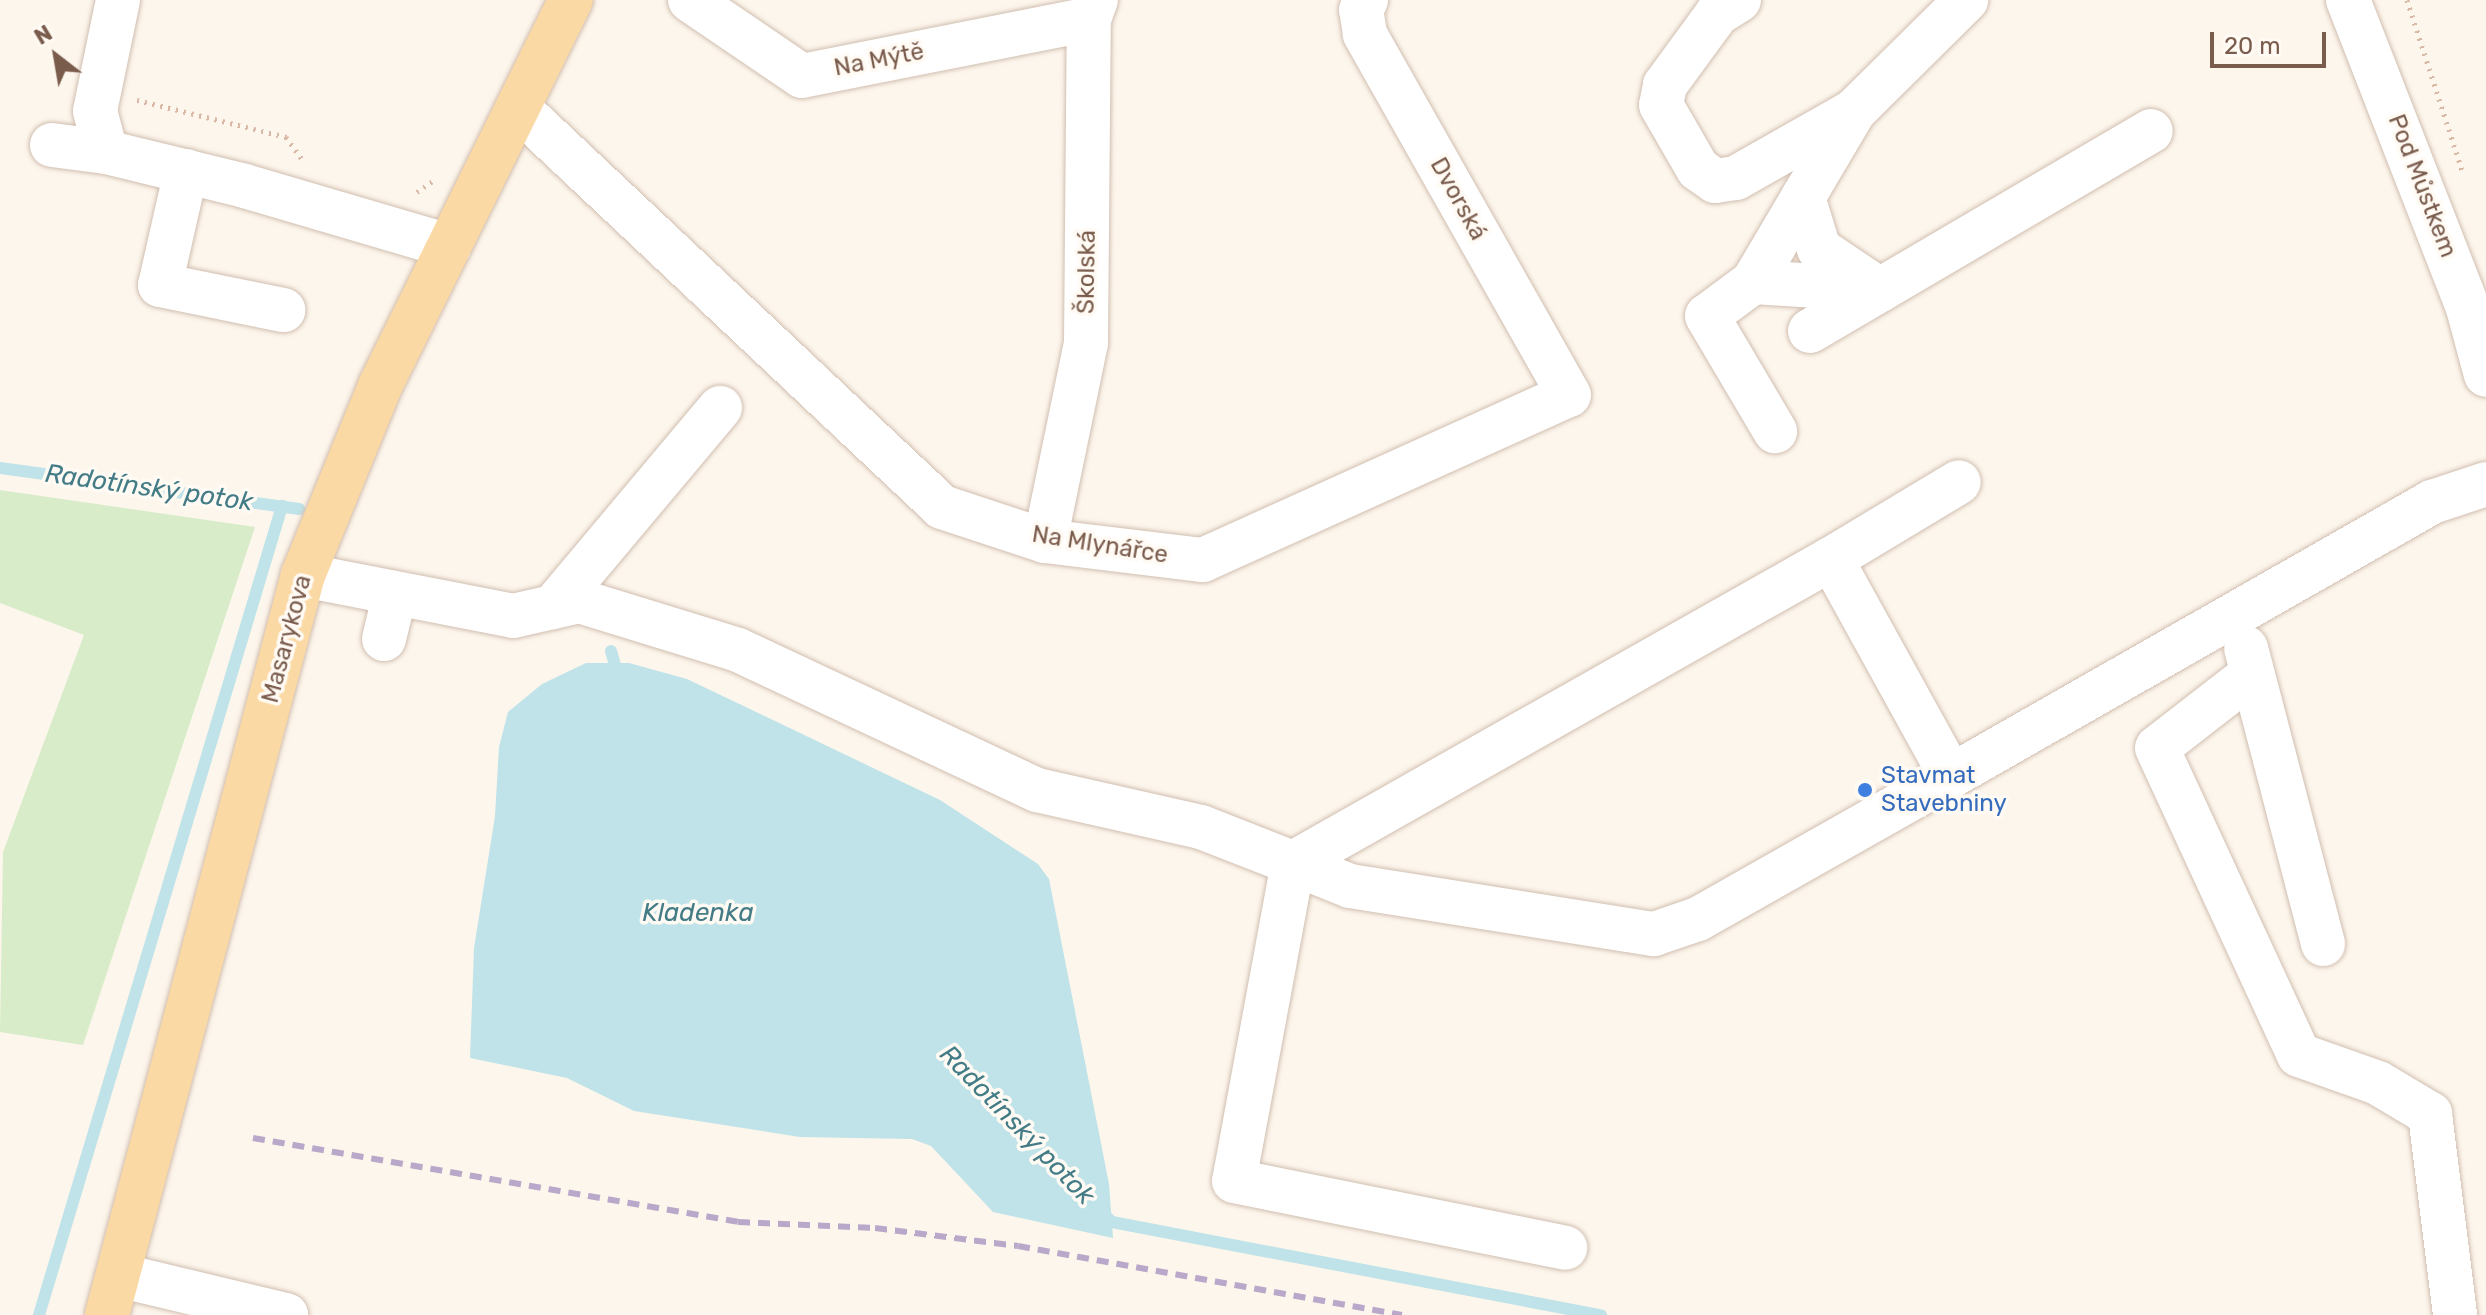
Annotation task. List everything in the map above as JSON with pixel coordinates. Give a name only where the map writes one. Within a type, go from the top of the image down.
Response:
[{"type":"main road","name":"Masarykova","points":[[112,1295],[303,575],[380,386],[571,0]]},
{"type":"street","points":[[106,152],[95,111],[118,0]]},
{"type":"street","name":"Na Mýtě","points":[[690,0],[802,76],[1093,9]]},
{"type":"street","name":"Dvorská","points":[[1366,0],[1361,10],[1365,34],[1569,395]]},
{"type":"street","points":[[1739,0],[1717,14],[1665,85],[1661,105],[1698,169],[1715,181],[1736,178],[1854,111]]},
{"type":"street","points":[[1775,431],[1707,316],[1753,282],[1854,111],[1966,0]]},
{"type":"street","name":"Pod Můstkem","points":[[2348,0],[2463,293],[2486,375]]},
{"type":"street","name":"Školská","points":[[1045,541],[1086,343],[1093,9]]},
{"type":"street","name":"Na Mlynářce","points":[[518,108],[942,507],[1045,541],[1203,560],[1569,395]]},
{"type":"street","points":[[1810,331],[2151,131]]},
{"type":"street","points":[[52,145],[106,152],[186,171],[449,246]]},
{"type":"street","points":[[186,171],[160,285],[283,310]]},
{"type":"street","points":[[1803,197],[1819,249],[1880,290]]},
{"type":"street","points":[[1753,282],[1880,290]]},
{"type":"street","points":[[553,607],[720,408]]},
{"type":"street","points":[[1293,863],[1831,559],[1959,482]]},
{"type":"street","points":[[303,575],[513,616],[579,601],[738,650],[1037,790],[1201,827],[1350,886],[1654,934],[1698,919],[2239,615],[2432,502],[2486,484]]},
{"type":"street","points":[[1831,559],[1951,776]]},
{"type":"street","points":[[384,639],[395,593]]},
{"type":"street","points":[[2239,615],[2323,944]]},
{"type":"street","points":[[2252,674],[2157,748],[2299,1055],[2378,1083],[2430,1114],[2455,1315]]},
{"type":"street","points":[[1293,863],[1234,1181],[1565,1248]]},
{"type":"street","points":[[112,1295],[286,1315]]},
{"type":"path","points":[[2407,0],[2465,179]]},
{"type":"path","points":[[100,91],[286,137],[311,171]]},
{"type":"path","points":[[404,189],[419,193],[440,175]]},
{"type":"green space","points":[[0,490],[255,527],[83,1045],[0,1032],[3,852],[84,635],[0,603]]},
{"type":"water","name":"Kladenka","points":[[586,663],[629,663],[687,679],[940,800],[1038,864],[1049,879],[1109,1184],[1113,1238],[993,1212],[931,1146],[912,1139],[800,1137],[634,1111],[567,1078],[470,1058],[474,948],[495,816],[499,747],[508,712],[542,684]]},
{"type":"waterway","name":"Radotínský potok","points":[[0,468],[299,509]]},
{"type":"waterway","points":[[39,1315],[282,506]]},
{"type":"waterway","name":"Radotínský potok","points":[[611,651],[619,679]]},
{"type":"waterway","name":"Radotínský potok","points":[[1102,1212],[1112,1222],[1601,1315]]},
{"type":"railway","points":[[253,1138],[738,1222],[875,1228],[1018,1246],[1402,1315]]},
{"type":"place","name":"Stavmat Stavebniny","points":[[1865,790]]}]
